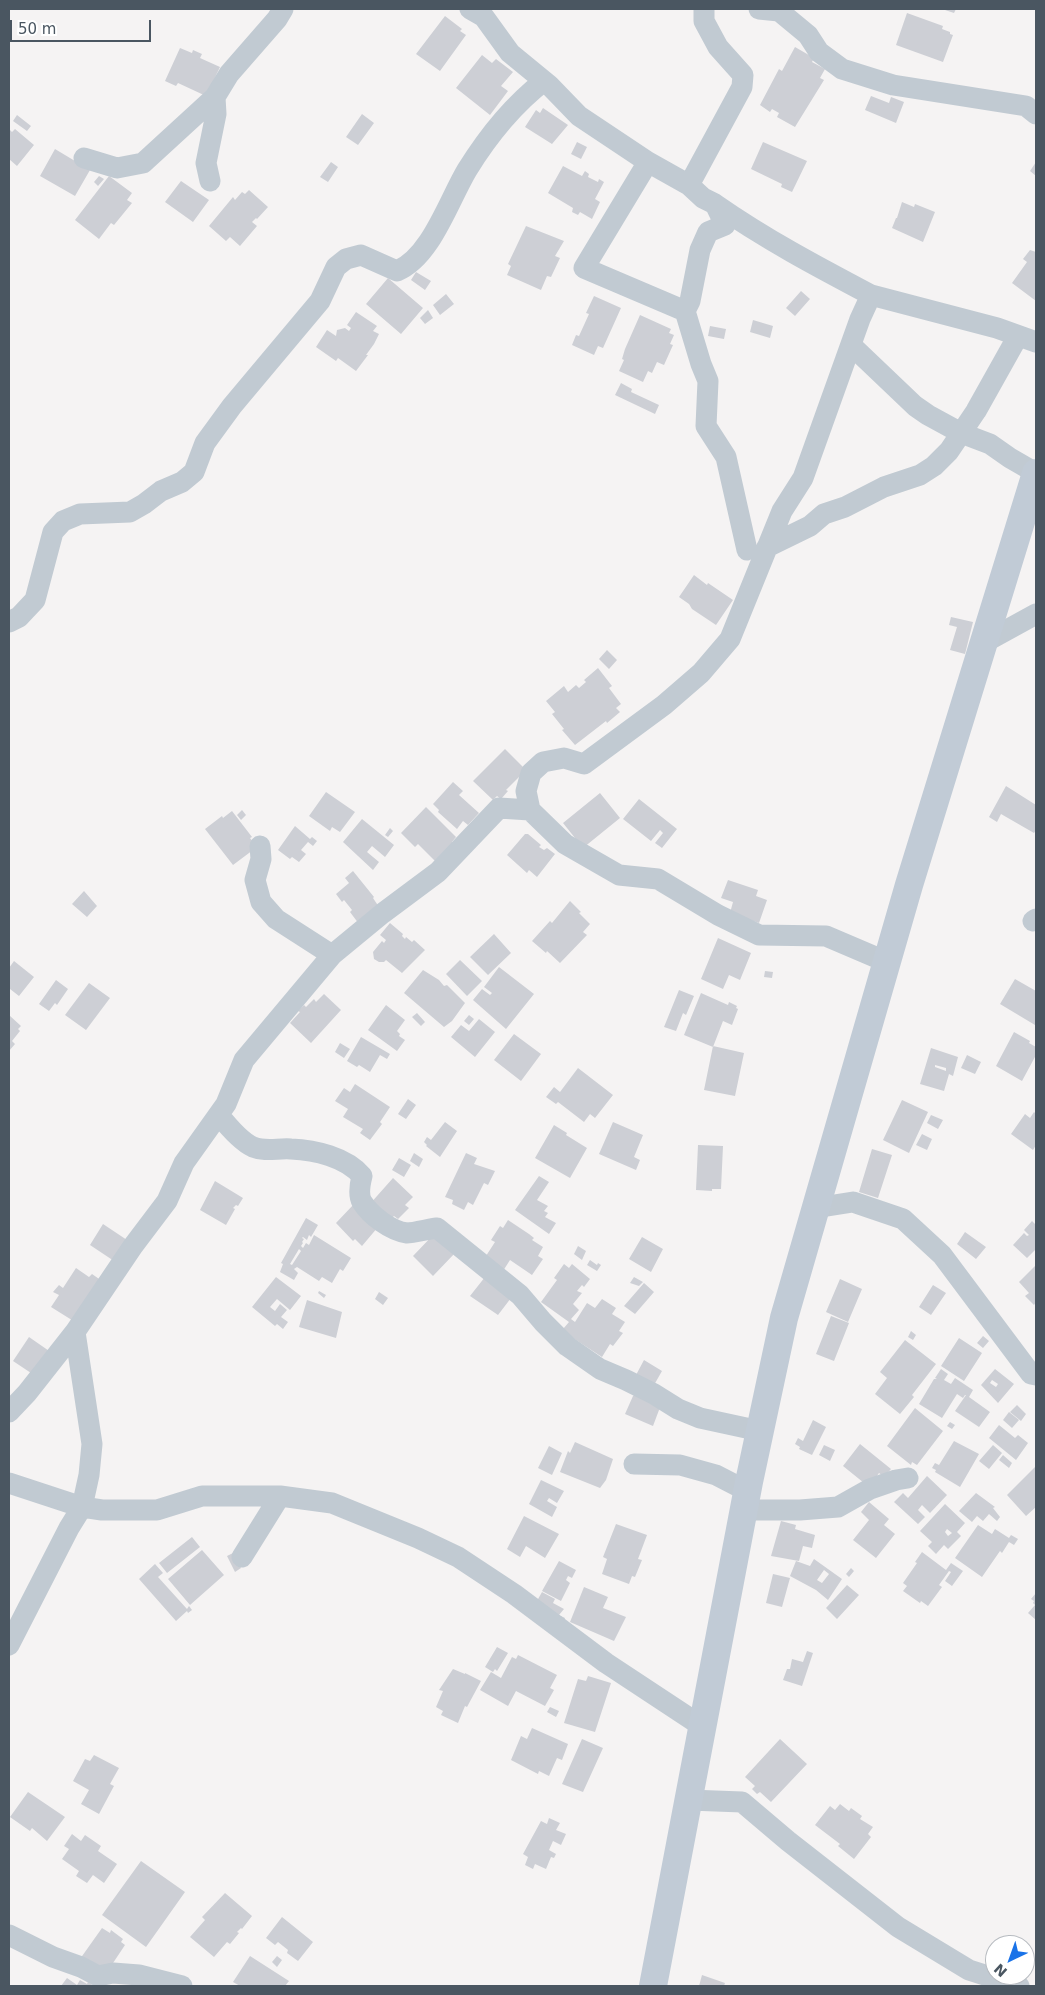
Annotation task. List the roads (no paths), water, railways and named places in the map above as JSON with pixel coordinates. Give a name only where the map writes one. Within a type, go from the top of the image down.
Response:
[{"type":"main road","points":[[653,1986],[746,1501],[784,1318],[887,962],[1036,473]]},
{"type":"street","points":[[84,158],[117,168],[143,163],[215,97],[229,74],[261,38],[283,9]]},
{"type":"street","points":[[470,9],[484,17],[510,53],[544,80],[579,116],[648,162],[689,185],[750,228],[871,295],[997,328],[1027,339],[995,379],[949,451],[934,466],[920,475],[884,487],[845,507],[824,514],[810,526],[757,549]]},
{"type":"street","points":[[689,185],[742,86],[743,75],[718,47],[704,21],[704,9]]},
{"type":"street","points":[[759,9],[779,11],[808,35],[819,52],[842,69],[893,85],[1026,106],[1036,114]]},
{"type":"street","points":[[9,622],[19,617],[34,600],[53,532],[63,521],[80,514],[130,512],[161,491],[182,482],[194,472],[205,443],[232,406],[320,300],[336,267],[346,259],[361,254],[397,271],[407,267],[444,217],[467,170],[494,131],[522,98],[544,80]]},
{"type":"street","points":[[210,181],[206,163],[216,114],[215,97]]},
{"type":"street","points":[[648,162],[584,268],[685,311]]},
{"type":"street","points":[[715,204],[725,225],[708,232],[700,250],[690,301],[685,311],[708,381],[706,426],[726,457],[757,549]]},
{"type":"street","points":[[871,295],[860,319],[803,478],[757,549],[730,639],[701,673],[664,705],[584,764],[564,758],[544,762],[531,773],[526,791],[530,810],[566,844],[619,875],[658,879],[718,916],[759,935],[826,936],[887,962]]},
{"type":"street","points":[[851,345],[915,406],[928,415],[961,433],[990,444],[1036,473]]},
{"type":"street","points":[[985,642],[1036,614]]},
{"type":"street","points":[[9,1412],[27,1393],[75,1332],[133,1246],[167,1201],[184,1163],[226,1104],[244,1060],[332,955],[438,872],[499,808],[530,810]]},
{"type":"street","points":[[260,846],[261,859],[255,880],[261,902],[276,919],[332,955]]},
{"type":"street","points":[[219,1115],[244,1141],[252,1146],[260,1149],[291,1149],[311,1152],[336,1158],[355,1168],[362,1176],[360,1192],[362,1202],[388,1227],[408,1233],[437,1228],[520,1294],[543,1322],[567,1346],[600,1369],[654,1394],[678,1409],[700,1418],[760,1431]]},
{"type":"street","points":[[815,1208],[853,1202],[903,1219],[942,1255],[1031,1374],[1036,1375]]},
{"type":"street","points":[[9,1645],[68,1528],[82,1507],[89,1474],[92,1444],[75,1332]]},
{"type":"street","points":[[634,1464],[680,1465],[716,1475],[746,1501],[800,1510],[838,1506],[870,1490],[896,1480],[908,1478]]},
{"type":"street","points":[[9,1483],[82,1507],[102,1510],[157,1510],[202,1496],[280,1496],[332,1503],[418,1538],[458,1557],[514,1594],[606,1663],[704,1727]]},
{"type":"street","points":[[242,1557],[280,1496]]},
{"type":"street","points":[[689,1800],[742,1802],[788,1841],[898,1927],[969,1970],[1019,1986]]},
{"type":"street","points":[[9,1935],[53,1957],[81,1967],[98,1976],[112,1973],[139,1975],[182,1986]]}]
